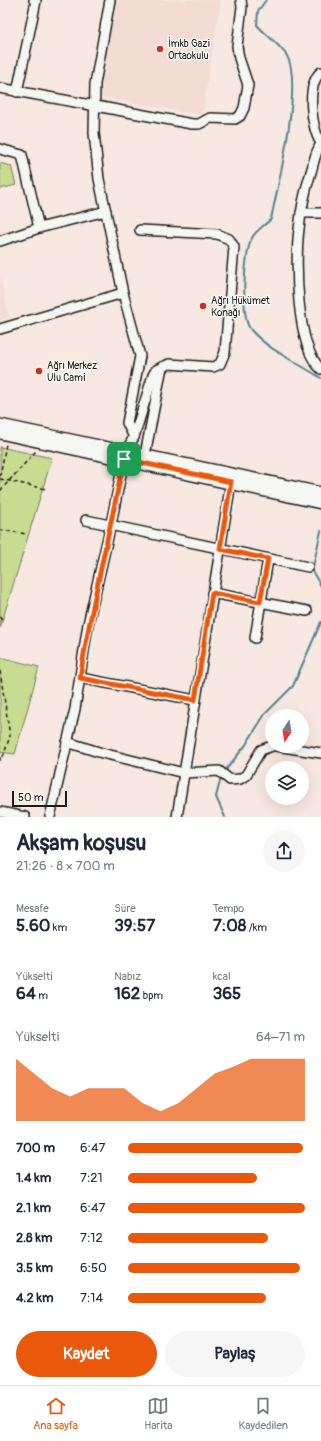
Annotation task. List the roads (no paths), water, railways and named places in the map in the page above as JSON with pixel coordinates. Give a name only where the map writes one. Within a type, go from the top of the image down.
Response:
[{"type":"main road","points":[[0,425],[231,482],[316,497]]},
{"type":"main road","points":[[4,434],[125,455],[145,455],[316,497]]},
{"type":"street","points":[[18,92],[36,1],[34,0]]},
{"type":"street","points":[[110,0],[93,106],[94,133],[99,179],[123,293],[140,356],[127,423],[134,437]]},
{"type":"street","points":[[0,88],[192,124],[198,124],[210,118],[232,119],[238,117],[244,108],[248,91],[238,52],[242,10],[241,0]]},
{"type":"street","points":[[321,72],[314,81],[312,94],[315,128],[317,138],[321,144],[316,152],[306,189],[301,213],[296,257],[302,331],[306,346],[313,359],[321,369]]},
{"type":"street","points":[[0,149],[22,155],[39,228]]},
{"type":"street","points":[[0,241],[39,228],[106,211]]},
{"type":"street","points":[[301,213],[321,213]]},
{"type":"street","points":[[50,817],[80,678],[88,624],[112,524],[125,455],[134,437],[153,375],[162,366],[169,364],[213,367],[220,364],[225,352],[234,247],[229,239],[217,234],[140,230]]},
{"type":"street","points":[[0,329],[123,293]]},
{"type":"street","points":[[145,455],[162,366]]},
{"type":"street","points":[[177,817],[231,482]]},
{"type":"street","points":[[86,520],[112,524],[220,549],[308,567]]},
{"type":"street","points":[[255,638],[268,559]]},
{"type":"street","points":[[212,593],[307,611]]},
{"type":"street","points":[[80,678],[195,700]]},
{"type":"street","points":[[67,742],[102,753],[184,773],[219,772],[230,780],[240,779],[246,775],[261,750],[265,749]]},
{"type":"street","points":[[309,751],[321,753]]},
{"type":"street","points":[[0,812],[25,817]]},
{"type":"waterway","points":[[266,0],[258,11],[257,25],[281,48],[287,56],[291,69],[291,111],[288,135],[271,219],[256,233],[249,245],[244,285],[245,313],[251,330],[266,344],[321,378]]},
{"type":"waterway","points":[[321,531],[312,571],[321,586]]},
{"type":"waterway","points":[[224,772],[245,746],[265,714],[293,686],[321,622]]},
{"type":"waterway","points":[[221,777],[216,797],[225,817]]},
{"type":"place","name":"İmkb Gazi Ortaokulu","points":[[160,49]]},
{"type":"place","name":"Ağrı Hükümet Konağı","points":[[203,306]]},
{"type":"place","name":"Ağrı Merkez Ulu Cami","points":[[39,371]]}]
